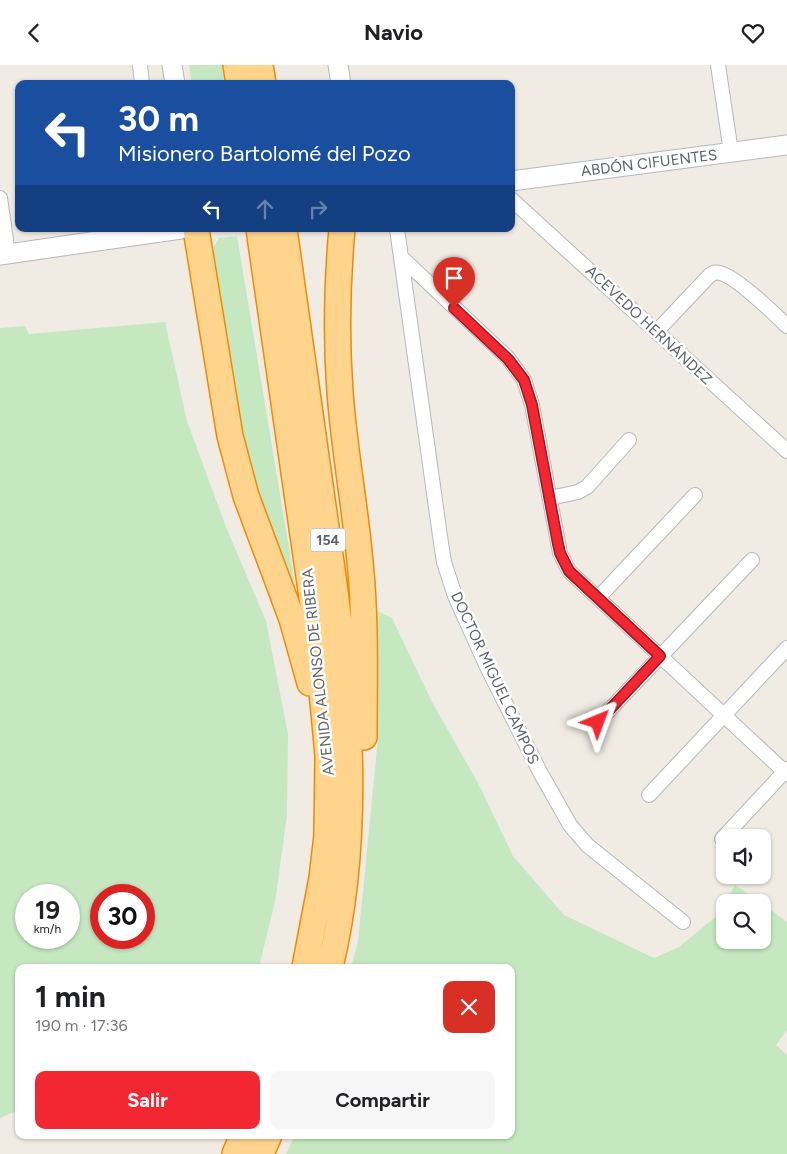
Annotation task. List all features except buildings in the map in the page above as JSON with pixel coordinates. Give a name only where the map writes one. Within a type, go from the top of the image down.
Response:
[{"type":"highway","points":[[236,65],[238,80]]},
{"type":"highway","points":[[260,65],[262,80]]},
{"type":"highway","points":[[196,232],[228,427],[236,464],[292,619],[328,755]]},
{"type":"highway","points":[[342,232],[338,287],[338,364],[343,431],[361,564],[364,639],[364,739],[362,768],[357,810],[349,845]]},
{"type":"highway","name":"AVENIDA ALONSO DE RIBERA","points":[[284,233],[340,635],[349,732],[349,845],[342,902],[331,964]]},
{"type":"highway","name":"AVENIDA ALONSO DE RIBERA","points":[[260,235],[315,618],[328,755],[327,835],[322,877],[306,964]]},
{"type":"highway","points":[[234,1154],[241,1139]]},
{"type":"highway","points":[[261,1154],[268,1139]]},
{"type":"street","points":[[140,65],[142,80]]},
{"type":"street","points":[[172,65],[174,80]]},
{"type":"street","points":[[338,65],[340,80]]},
{"type":"street","points":[[718,65],[731,152]]},
{"type":"street","name":"ABDÓN CIFUENTES","points":[[515,180],[787,145]]},
{"type":"street","points":[[0,198],[4,255],[156,232]]},
{"type":"street","name":"ACEVEDO HERNÁNDEZ","points":[[515,203],[787,451]]},
{"type":"street","name":"DOCTOR MIGUEL CAMPOS","points":[[396,232],[441,543],[449,580],[461,611],[516,725],[570,825],[587,845],[683,922]]},
{"type":"street","points":[[400,257],[517,369],[529,392],[560,553],[564,562],[573,574],[598,598],[786,772],[732,829]]},
{"type":"street","points":[[656,332],[709,276],[716,273],[723,274],[755,297],[787,326]]},
{"type":"street","points":[[550,498],[578,492],[587,487],[629,440]]},
{"type":"street","points":[[598,598],[695,495]]},
{"type":"street","points":[[598,722],[752,560]]},
{"type":"street","points":[[649,795],[787,648]]},
{"type":"green space","points":[[189,65],[222,65],[224,80],[191,80]]},
{"type":"green space","points":[[237,236],[297,596],[250,489],[211,251],[219,238]]},
{"type":"green space","points":[[165,322],[187,421],[226,527],[266,621],[288,734],[287,816],[275,902],[260,964],[15,964],[15,1112],[0,1118],[0,328],[25,326],[29,334]]},
{"type":"green space","points":[[377,611],[392,618],[432,702],[478,783],[513,856],[564,915],[654,958],[679,947],[716,916],[716,949],[771,949],[771,910],[787,922],[787,1030],[776,1045],[787,1055],[787,1154],[286,1154],[293,1139],[515,1139],[515,964],[352,964],[358,942],[378,738]]},
{"type":"green space","points":[[735,885],[748,894],[730,894]]},
{"type":"route","points":[[454,308],[508,359],[524,380],[532,405],[560,553],[569,571],[660,656],[598,722]]}]
